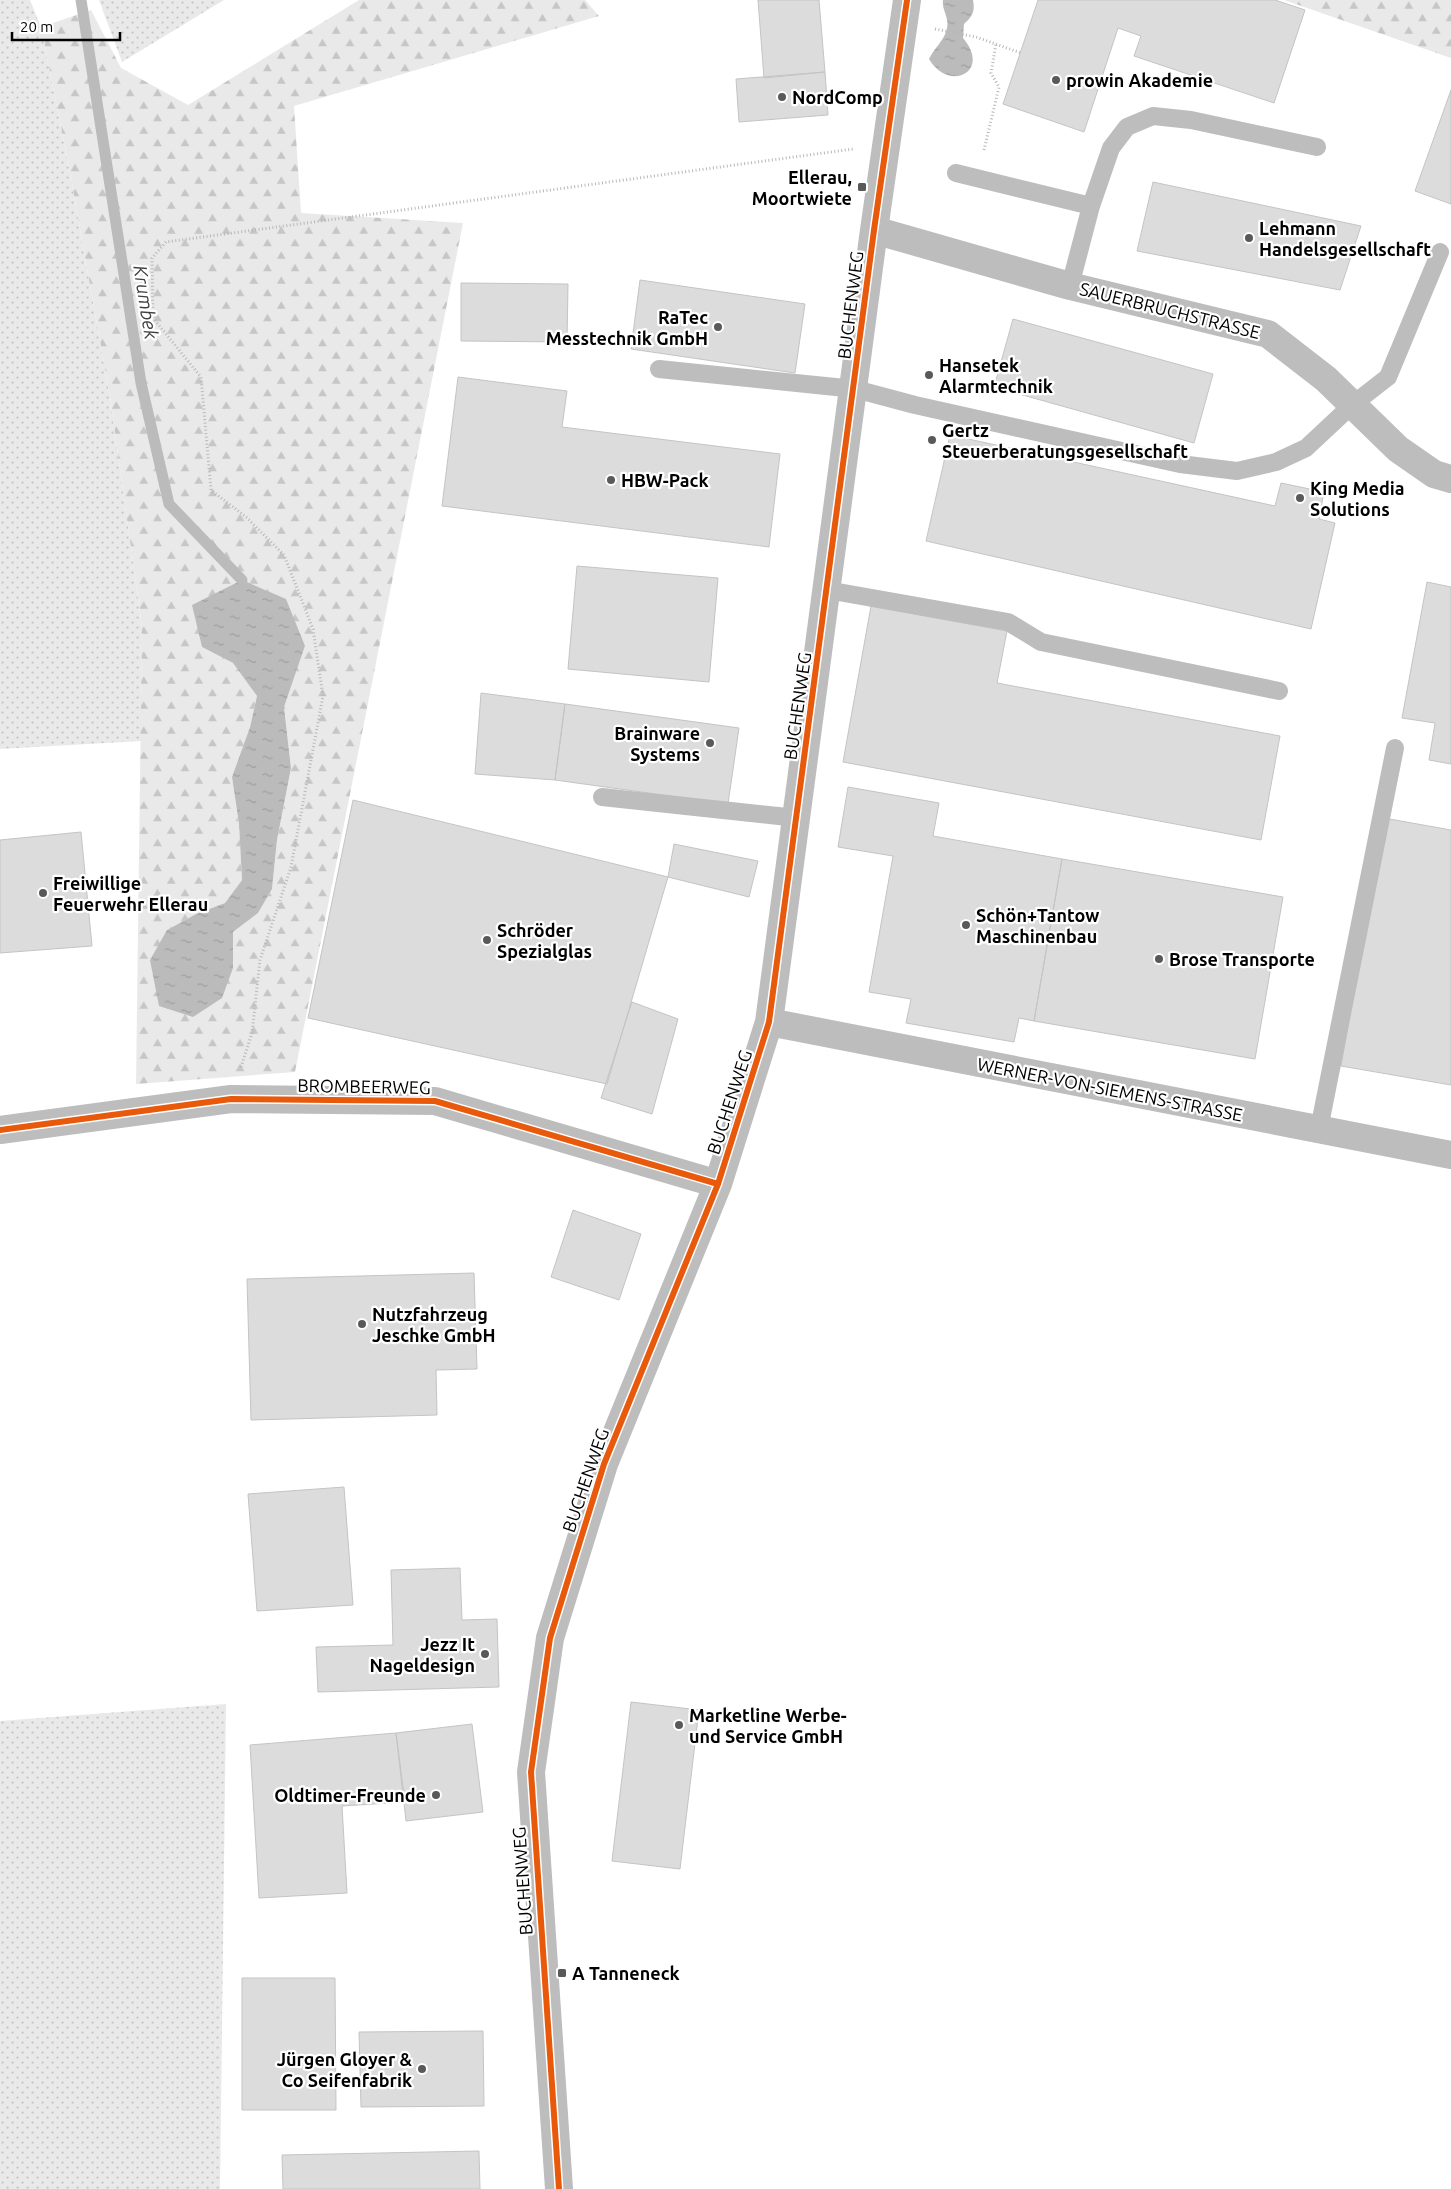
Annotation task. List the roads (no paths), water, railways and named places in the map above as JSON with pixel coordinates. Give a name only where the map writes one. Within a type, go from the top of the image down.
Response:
[{"type":"street","name":"BUCHENWEG","points":[[559,2189],[531,1772],[550,1638],[604,1464],[718,1184],[770,1022],[855,389],[874,230],[906,12]]},
{"type":"street","name":"SAUERBRUCHSTRASSE","points":[[874,230],[1070,286],[1268,334],[1326,379],[1398,450],[1434,474],[1451,479]]},
{"type":"street","name":"WERNER-VON-SIEMENS-STRASSE","points":[[770,1022],[1451,1155]]},
{"type":"street","name":"BROMBEERWEG","points":[[0,1130],[231,1099],[435,1101],[718,1184]]},
{"type":"lane","points":[[1070,286],[1091,206],[1111,148],[1128,127],[1153,116],[1191,120],[1318,147]]},
{"type":"lane","points":[[956,173],[1091,206]]},
{"type":"lane","points":[[659,369],[855,389],[915,405],[1180,464],[1237,471],[1276,462],[1306,448],[1352,405],[1388,377],[1440,252]]},
{"type":"lane","points":[[827,590],[1008,622],[1041,642],[1279,691]]},
{"type":"lane","points":[[1319,1129],[1395,748]]},
{"type":"lane","points":[[602,798],[797,818]]},
{"type":"water","points":[[943,0],[973,0],[974,7],[971,16],[964,24],[963,38],[971,50],[973,60],[970,69],[964,74],[956,76],[947,75],[937,69],[929,59],[946,31],[947,20]]},
{"type":"water","points":[[242,580],[286,599],[305,646],[284,707],[291,768],[277,840],[272,889],[258,913],[233,932],[233,968],[222,998],[193,1017],[159,1006],[150,960],[167,930],[196,914],[225,903],[242,880],[239,824],[232,777],[250,727],[257,696],[233,663],[202,647],[192,605]]},
{"type":"waterway","name":"Krumbek","points":[[81,0],[141,383],[169,504],[242,580]]},
{"type":"place","name":"prowin Akademie","points":[[1056,80]]},
{"type":"place","name":"NordComp","points":[[782,97]]},
{"type":"place","name":"Ellerau, Moortwiete","points":[[862,187]]},
{"type":"place","name":"Lehmann Handelsgesellschaft","points":[[1249,238]]},
{"type":"place","name":"RaTec Messtechnik GmbH","points":[[718,327]]},
{"type":"place","name":"Hansetek Alarmtechnik","points":[[929,375]]},
{"type":"place","name":"Gertz Steuerberatungsgesellschaft","points":[[932,440]]},
{"type":"place","name":"HBW-Pack","points":[[611,480]]},
{"type":"place","name":"King Media Solutions","points":[[1300,498]]},
{"type":"place","name":"Brainware Systems","points":[[710,743]]},
{"type":"place","name":"Freiwillige Feuerwehr Ellerau","points":[[43,893]]},
{"type":"place","name":"Schön+Tantow Maschinenbau","points":[[966,925]]},
{"type":"place","name":"Schröder Spezialglas","points":[[487,940]]},
{"type":"place","name":"Brose Transporte","points":[[1159,959]]},
{"type":"place","name":"Nutzfahrzeug Jeschke GmbH","points":[[362,1324]]},
{"type":"place","name":"Jezz It Nageldesign","points":[[485,1654]]},
{"type":"place","name":"Marketline Werbe- und Service GmbH","points":[[679,1725]]},
{"type":"place","name":"Oldtimer-Freunde","points":[[436,1795]]},
{"type":"place","name":"A Tanneneck","points":[[562,1973]]},
{"type":"place","name":"Jürgen Gloyer & Co Seifenfabrik","points":[[422,2069]]}]
